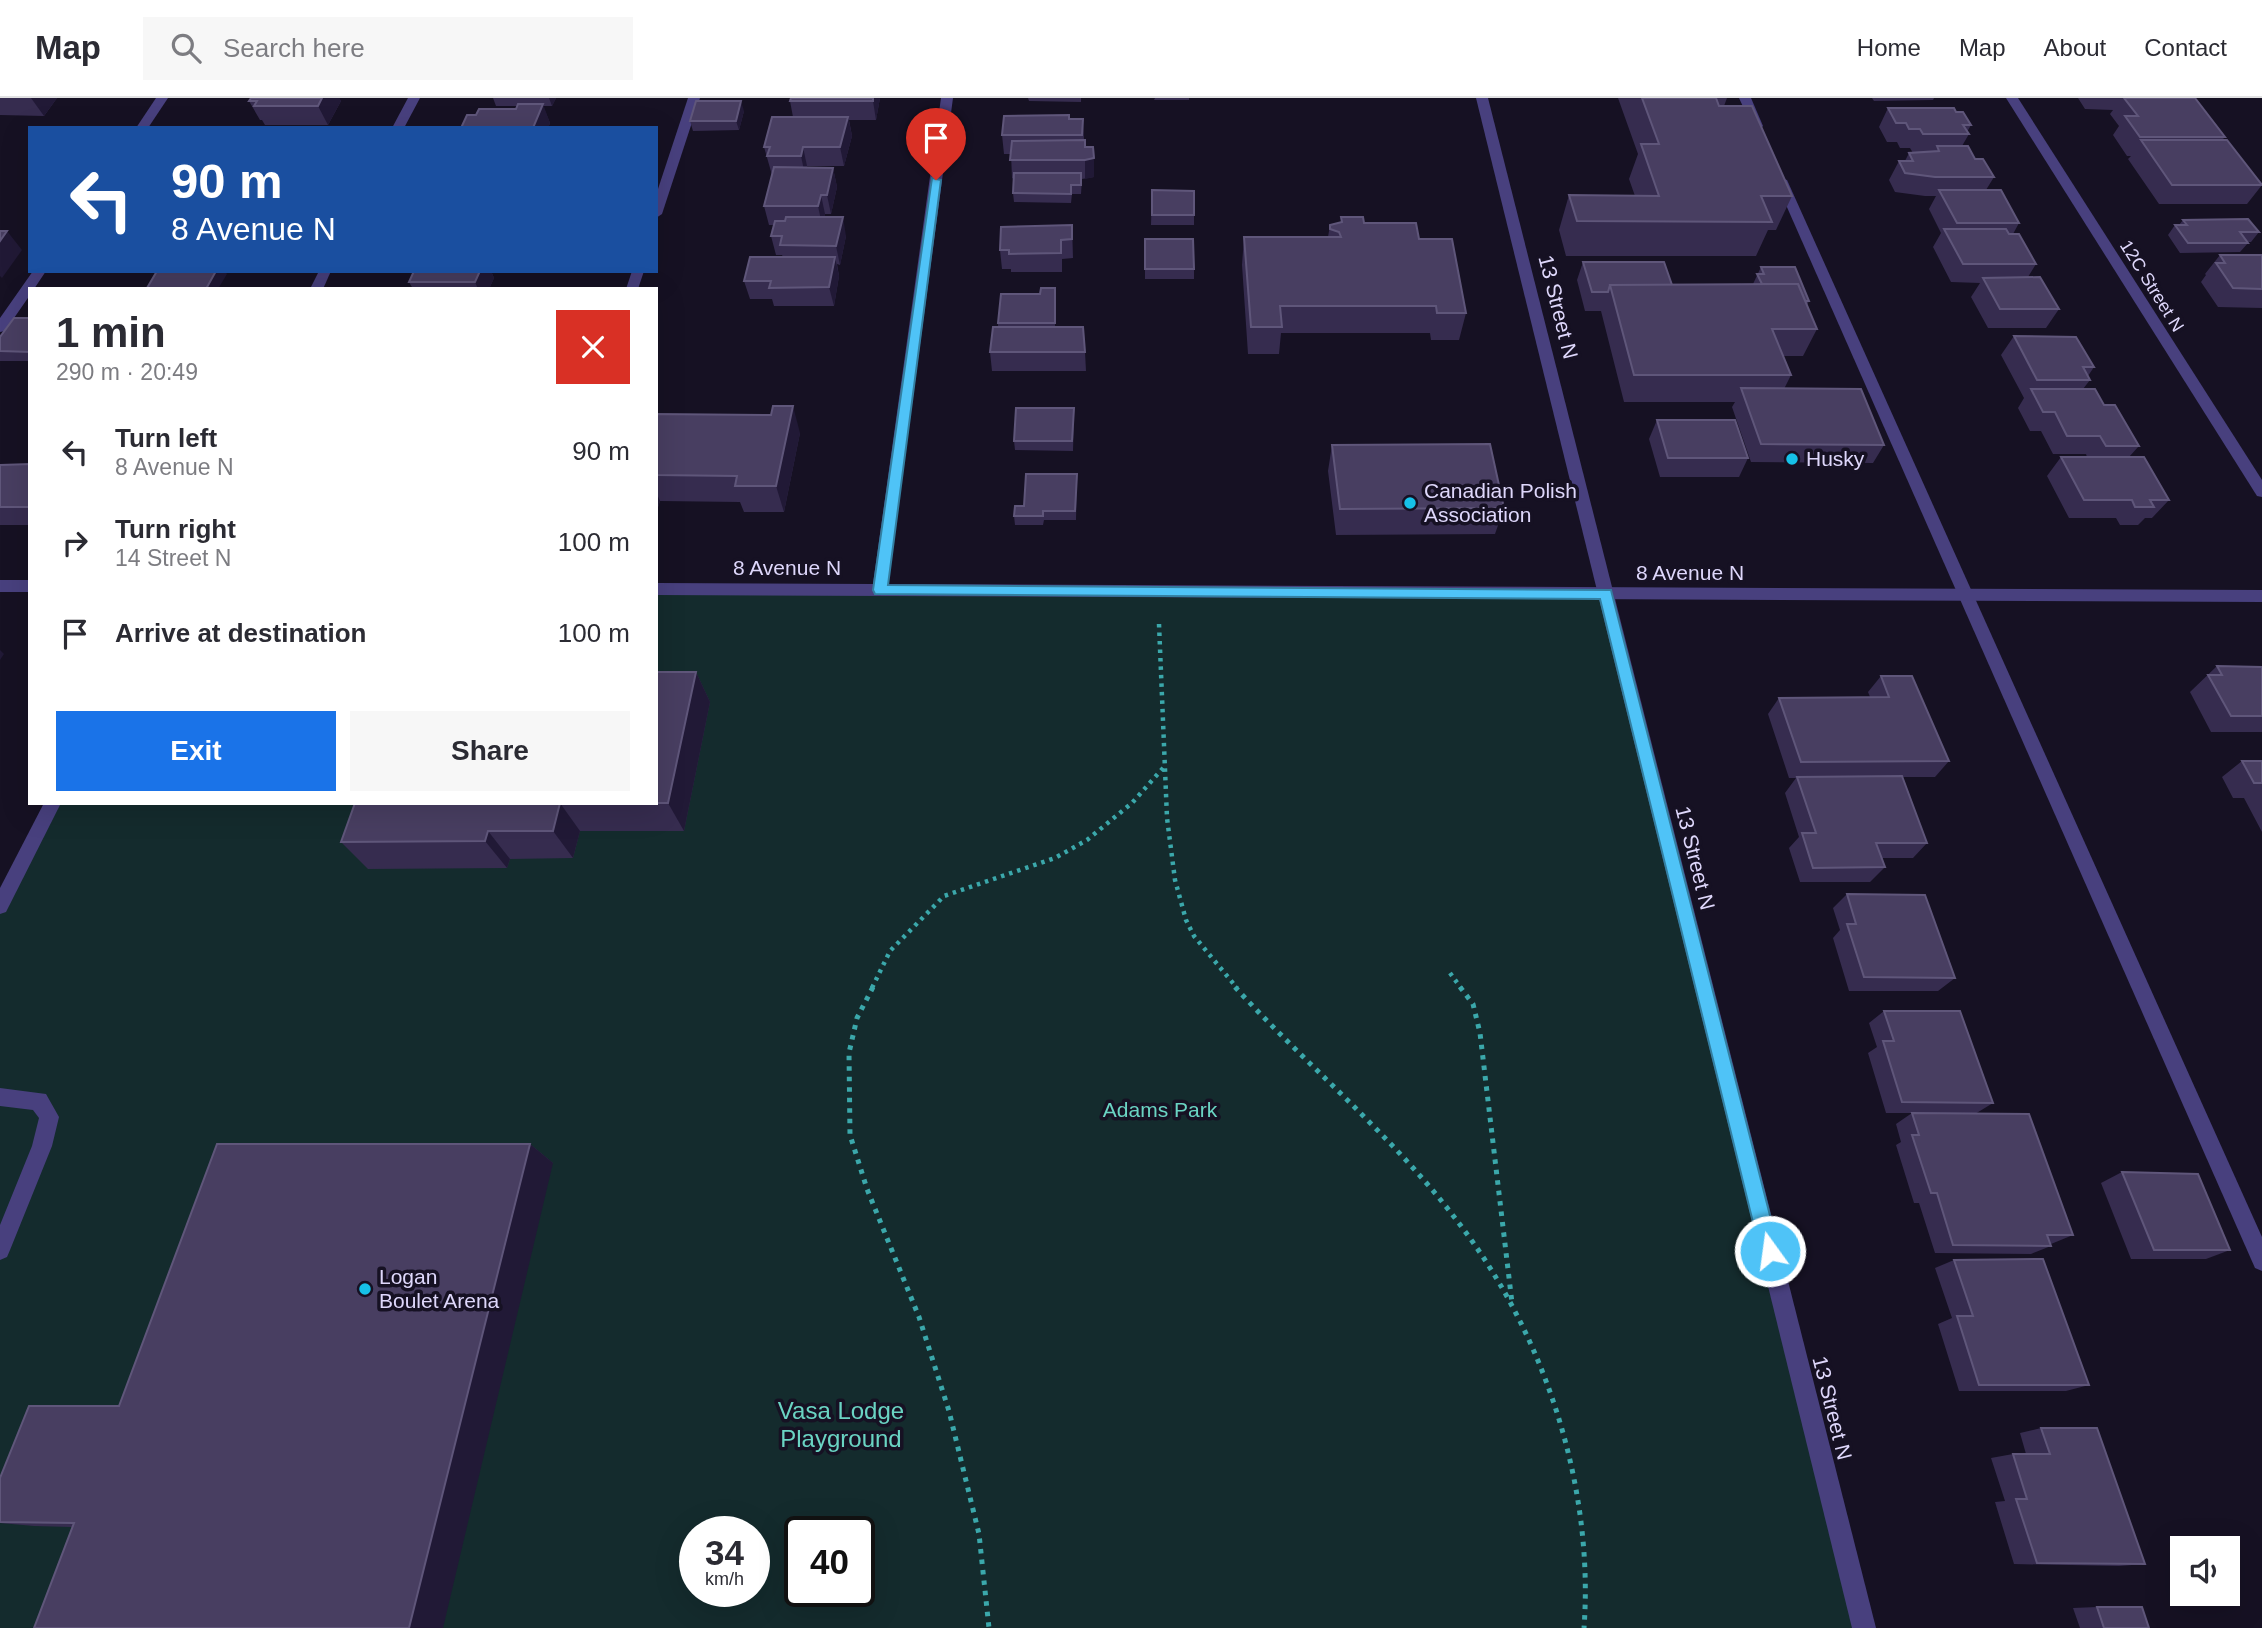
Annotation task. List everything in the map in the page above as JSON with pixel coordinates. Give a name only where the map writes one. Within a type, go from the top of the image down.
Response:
[{"type":"street","points":[[143,126],[162,98]]},
{"type":"street","points":[[399,126],[414,98]]},
{"type":"street","points":[[658,208],[694,98]]},
{"type":"street","points":[[880,590],[947,98]]},
{"type":"street","name":"13 Street N","points":[[1482,98],[1864,1628]]},
{"type":"street","points":[[1745,98],[1762,136]]},
{"type":"street","name":"12C Street N","points":[[2012,98],[2262,492]]},
{"type":"street","points":[[1773,162],[2262,1261]]},
{"type":"street","points":[[0,328],[28,288]]},
{"type":"street","points":[[0,586],[28,586]]},
{"type":"street","name":"8 Avenue N","points":[[658,589],[2262,596]]},
{"type":"street","points":[[0,906],[52,805]]},
{"type":"street","points":[[0,1097],[39,1101],[49,1117],[42,1146],[0,1250]]},
{"type":"path","points":[[1160,592],[1166,813],[1175,876],[1186,921],[1198,942],[1465,1231],[1513,1307],[1550,1403],[1581,1511],[1588,1559],[1584,1628]]},
{"type":"path","points":[[989,1628],[979,1534],[949,1411],[919,1317],[866,1189],[850,1135],[849,1053],[857,1018],[890,951],[944,896],[1055,858],[1087,840],[1132,803],[1165,766]]},
{"type":"path","points":[[1450,973],[1473,1004],[1480,1033],[1513,1307]]},
{"type":"green space","name":"Adams Park","points":[[658,589],[1606,593],[1864,1628],[0,1628],[0,906],[52,805],[658,805]]},
{"type":"building","points":[[251,98],[322,98],[318,106],[254,106],[257,101],[249,101]]},
{"type":"building","points":[[791,98],[873,98],[873,101],[790,101]]},
{"type":"building","points":[[1642,98],[1716,98],[1719,106],[1752,106],[1792,196],[1761,196],[1772,222],[1577,221],[1569,195],[1659,196],[1641,144],[1659,144]]},
{"type":"building","points":[[2124,98],[2195,98],[2225,137],[2140,137],[2125,116],[2138,116]]},
{"type":"building","points":[[696,101],[741,101],[736,121],[690,121]]},
{"type":"building","points":[[518,104],[543,104],[534,126],[462,126],[467,115],[476,115],[479,109],[516,109]]},
{"type":"building","points":[[1888,108],[1954,108],[1956,112],[1963,112],[1971,125],[1963,125],[1969,134],[1923,134],[1920,129],[1909,129],[1906,123],[1896,123]]},
{"type":"building","points":[[1069,115],[1069,119],[1083,119],[1082,135],[1002,135],[1004,116]]},
{"type":"building","points":[[772,117],[848,117],[840,147],[803,147],[801,156],[767,156],[770,147],[764,147]]},
{"type":"building","points":[[1085,140],[1085,147],[1093,147],[1094,158],[1010,160],[1012,141]]},
{"type":"building","points":[[2141,140],[2227,140],[2262,185],[2172,185]]},
{"type":"building","points":[[1937,146],[1968,146],[1975,159],[1983,159],[1994,177],[1935,177],[1905,173],[1899,161],[1913,161],[1909,153],[1939,151]]},
{"type":"building","points":[[774,167],[833,168],[827,195],[821,195],[818,206],[764,206]]},
{"type":"building","points":[[1014,173],[1081,173],[1081,185],[1071,185],[1071,194],[1013,193]]},
{"type":"building","points":[[1152,190],[1194,191],[1194,215],[1152,215]]},
{"type":"building","points":[[1939,190],[2001,190],[2019,223],[1957,223]]},
{"type":"building","points":[[786,217],[843,217],[836,246],[780,245],[782,236],[771,236],[775,221],[785,221]]},
{"type":"building","points":[[1341,217],[1363,217],[1364,223],[1416,223],[1419,239],[1452,239],[1466,313],[1437,313],[1436,306],[1280,306],[1282,327],[1251,327],[1244,237],[1341,237],[1339,232],[1330,229],[1330,225],[1342,222]]},
{"type":"building","points":[[2248,219],[2259,232],[2240,232],[2248,243],[2188,243],[2175,225],[2187,225],[2183,220]]},
{"type":"building","points":[[1072,225],[1072,239],[1061,240],[1061,253],[1009,254],[1009,250],[1000,250],[1001,227]]},
{"type":"building","points":[[1944,229],[2006,229],[2009,234],[2019,234],[2036,264],[1963,264]]},
{"type":"building","points":[[0,231],[7,231],[0,241]]},
{"type":"building","points":[[1145,239],[1193,239],[1194,269],[1145,269]]},
{"type":"building","points":[[2220,255],[2262,255],[2262,289],[2233,288],[2216,263],[2225,263]]},
{"type":"building","points":[[750,257],[835,257],[829,287],[769,288],[771,281],[744,281]]},
{"type":"building","points":[[1583,262],[1664,262],[1672,285],[1610,285],[1608,292],[1592,292]]},
{"type":"building","points":[[1761,267],[1795,267],[1809,301],[1805,301],[1798,284],[1762,284],[1757,274],[1764,274]]},
{"type":"building","points":[[156,273],[215,273],[207,287],[148,287]]},
{"type":"building","points":[[413,273],[479,273],[475,282],[409,282]]},
{"type":"building","points":[[2040,277],[2059,309],[2000,309],[1983,278]]},
{"type":"building","points":[[1798,284],[1817,329],[1772,329],[1791,375],[1634,375],[1610,285]]},
{"type":"building","points":[[1041,288],[1055,288],[1055,323],[998,323],[1001,294],[1040,294]]},
{"type":"building","points":[[14,318],[28,318],[28,352],[0,351],[0,337]]},
{"type":"building","points":[[993,327],[1083,327],[1085,352],[990,352]]},
{"type":"building","points":[[2014,336],[2076,337],[2094,367],[2083,367],[2090,380],[2037,380]]},
{"type":"building","points":[[1741,388],[1861,389],[1884,445],[1761,444]]},
{"type":"building","points":[[2031,389],[2095,389],[2104,405],[2115,405],[2139,446],[2106,446],[2100,436],[2067,436],[2055,412],[2043,412]]},
{"type":"building","points":[[773,406],[793,406],[776,486],[735,486],[737,476],[658,475],[658,414],[771,415]]},
{"type":"building","points":[[1016,408],[1074,408],[1072,441],[1014,441]]},
{"type":"building","points":[[1657,420],[1735,420],[1748,458],[1668,458]]},
{"type":"building","points":[[1490,444],[1504,508],[1340,509],[1332,445]]},
{"type":"building","points":[[2061,457],[2144,457],[2169,500],[2150,500],[2154,507],[2135,507],[2132,500],[2084,500]]},
{"type":"building","points":[[28,464],[28,507],[0,507],[0,465]]},
{"type":"building","points":[[1026,474],[1077,474],[1075,511],[1043,511],[1043,516],[1014,516],[1015,506],[1024,506]]},
{"type":"building","points":[[2217,666],[2262,667],[2262,716],[2231,716],[2208,675],[2222,675]]},
{"type":"building","points":[[658,672],[696,672],[668,803],[658,803]]},
{"type":"building","points":[[1881,676],[1912,676],[1949,761],[1801,762],[1779,698],[1889,697]]},
{"type":"building","points":[[2242,761],[2262,761],[2262,783],[2254,783]]},
{"type":"building","points":[[1902,776],[1927,843],[1876,843],[1885,867],[1813,868],[1802,833],[1816,833],[1797,777]]},
{"type":"building","points":[[354,805],[560,805],[553,831],[488,831],[485,841],[341,842]]},
{"type":"building","points":[[1847,894],[1925,895],[1955,978],[1864,977],[1847,924],[1856,924]]},
{"type":"building","points":[[1884,1011],[1960,1011],[1993,1103],[1902,1102],[1883,1041],[1894,1041]]},
{"type":"building","points":[[1912,1113],[2029,1114],[2073,1235],[2047,1235],[2051,1246],[1953,1245],[1937,1193],[1931,1193],[1912,1135],[1919,1135]]},
{"type":"building","name":"Logan Boulet Arena","points":[[217,1144],[530,1144],[409,1628],[34,1628],[74,1523],[0,1522],[0,1478],[29,1406],[119,1406]]},
{"type":"building","points":[[2122,1172],[2198,1174],[2230,1250],[2154,1250]]},
{"type":"building","points":[[2043,1259],[2089,1385],[1979,1385],[1957,1316],[1973,1316],[1954,1260]]},
{"type":"building","points":[[2041,1428],[2097,1428],[2145,1564],[2037,1563],[2016,1499],[2027,1499],[2013,1454],[2050,1454]]},
{"type":"building","points":[[2097,1607],[2142,1607],[2149,1628],[2104,1628]]},
{"type":"place","name":"Husky","points":[[1792,459]]},
{"type":"place","name":"Canadian Polish Association","points":[[1410,503]]},
{"type":"place","name":"Logan Boulet Arena","points":[[365,1289]]},
{"type":"route","points":[[936,180],[880,590],[1606,593],[1770,1251]]},
{"type":"park label","name":"Vasa Lodge Playground","points":[[841,1425]]}]
